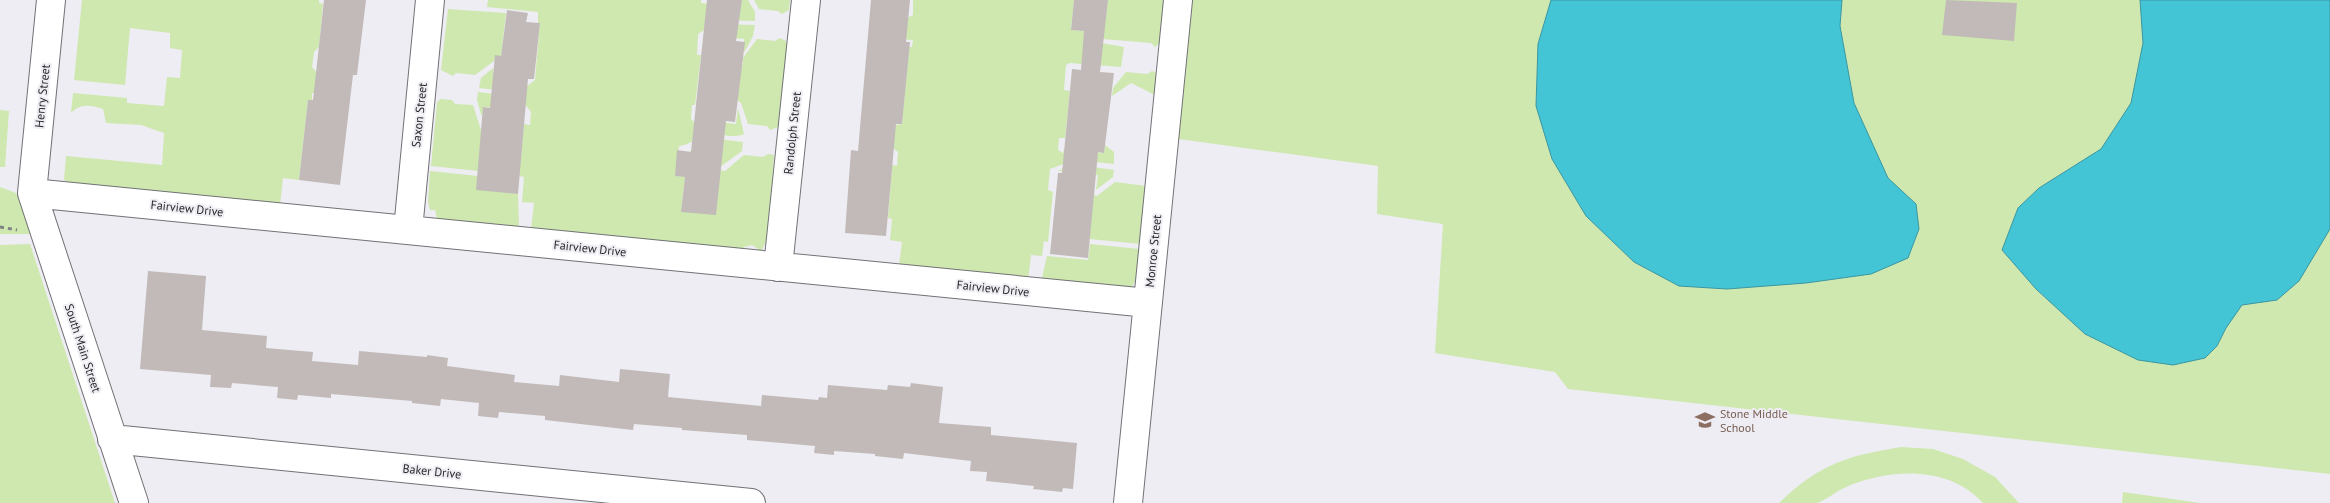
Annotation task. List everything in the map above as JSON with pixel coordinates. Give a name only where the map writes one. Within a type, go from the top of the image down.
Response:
[{"type":"street","name":"Henry Street","points":[[32,192],[52,0]]},
{"type":"street","name":"Saxon Street","points":[[408,230],[430,0]]},
{"type":"street","name":"Randolph Street","points":[[778,267],[806,0]]},
{"type":"street","name":"Monroe Street","points":[[1128,503],[1178,0]]},
{"type":"street","name":"Fairview Drive","points":[[32,192],[1148,303]]},
{"type":"street","name":"South Main Street","points":[[32,192],[134,503]]},
{"type":"street","name":"Baker Drive","points":[[112,438],[751,503]]},
{"type":"green space","points":[[82,0],[319,0],[319,3],[323,4],[319,47],[314,52],[312,67],[327,84],[320,94],[312,93],[312,100],[308,100],[299,180],[283,178],[280,205],[75,184],[64,180],[66,156],[162,165],[164,133],[141,125],[106,123],[103,109],[94,107],[82,106],[71,113],[73,93],[127,98],[127,103],[164,106],[167,77],[180,78],[182,50],[170,48],[170,33],[130,28],[125,85],[74,80]]},
{"type":"green space","points":[[488,0],[701,0],[701,3],[740,7],[742,0],[748,0],[755,12],[755,21],[720,20],[698,34],[697,55],[701,55],[695,105],[692,105],[691,119],[695,123],[696,120],[736,124],[738,108],[744,134],[736,136],[709,134],[679,146],[675,176],[685,177],[681,211],[720,170],[725,171],[744,155],[763,157],[768,154],[774,155],[768,238],[761,251],[752,245],[744,247],[739,254],[531,229],[534,203],[522,202],[524,177],[519,176],[524,124],[530,125],[531,112],[517,94],[535,80],[540,23],[538,23],[538,12],[487,7]]},
{"type":"green space","points":[[754,0],[790,0],[789,10],[782,14],[778,11],[759,9]]},
{"type":"green space","points":[[913,0],[1074,0],[1071,30],[1084,31],[1084,40],[1124,47],[1121,67],[1070,63],[1066,65],[1064,90],[1070,91],[1065,138],[1059,138],[1058,150],[1063,153],[1064,149],[1104,153],[1105,145],[1114,152],[1114,164],[1066,159],[1066,163],[1050,169],[1048,190],[1053,192],[1048,242],[1044,241],[1042,256],[1031,255],[1028,281],[899,265],[902,242],[890,240],[892,219],[888,218],[892,165],[897,166],[898,152],[878,136],[891,126],[902,124],[909,47],[912,47],[913,40],[897,39],[889,27],[913,15]]},
{"type":"green space","points":[[1108,0],[1164,0],[1161,42],[1155,47],[1151,43],[1103,39]]},
{"type":"green space","points":[[1178,0],[2330,0],[2330,474],[1568,389],[1555,372],[1435,353],[1443,224],[1377,214],[1378,166],[1164,137]]},
{"type":"green space","points":[[448,9],[506,13],[501,56],[475,75],[456,73],[453,76],[441,70]]},
{"type":"green space","points":[[720,24],[755,25],[753,36],[744,53],[744,39],[704,35]]},
{"type":"green space","points":[[779,38],[785,40],[787,44],[778,127],[770,130],[767,126],[748,124],[741,103],[737,100],[735,65],[743,65],[743,58],[757,39],[776,41]]},
{"type":"green space","points":[[493,68],[493,73],[514,92],[479,88],[481,78]]},
{"type":"green space","points":[[1152,71],[1157,76],[1155,95],[1131,83],[1112,96],[1113,88],[1126,72],[1147,74]]},
{"type":"green space","points":[[478,92],[512,96],[525,111],[484,107],[482,117],[477,100]]},
{"type":"green space","points":[[440,99],[452,100],[455,104],[473,105],[481,130],[486,131],[478,171],[431,166],[437,103]]},
{"type":"green space","points":[[0,110],[9,111],[5,167],[0,167]]},
{"type":"green space","points":[[709,138],[743,142],[742,151],[720,167],[721,155],[689,152]]},
{"type":"green space","points":[[1071,164],[1114,170],[1113,177],[1096,190],[1098,175],[1058,171]]},
{"type":"green space","points":[[430,171],[478,176],[518,194],[519,225],[517,229],[445,223],[437,219],[435,210],[430,210],[428,202]]},
{"type":"green space","points":[[1115,182],[1146,186],[1140,244],[1090,239],[1090,235],[1086,235],[1094,195],[1097,196]]},
{"type":"green space","points":[[0,187],[16,193],[35,234],[0,234]]},
{"type":"green space","points":[[30,244],[115,503],[0,503],[0,245]]},
{"type":"green space","points":[[1090,244],[1140,249],[1137,276],[1129,290],[1041,282],[1047,256],[1088,260]]},
{"type":"green space","points":[[1901,447],[1933,449],[1963,459],[1995,477],[2019,503],[1983,503],[1969,491],[1953,482],[1935,476],[1898,474],[1861,481],[1817,503],[1779,503],[1808,479],[1835,464],[1864,454]]},
{"type":"green space","points":[[2123,492],[2200,503],[2122,503]]},
{"type":"water","points":[[1551,0],[1842,0],[1840,26],[1854,103],[1888,178],[1916,204],[1919,229],[1908,258],[1871,274],[1806,283],[1727,289],[1679,286],[1634,262],[1586,216],[1552,159],[1536,106],[1538,44]]},
{"type":"water","points":[[2140,0],[2330,0],[2330,229],[2299,281],[2277,300],[2242,305],[2226,328],[2217,346],[2205,358],[2173,365],[2138,360],[2085,334],[2036,289],[2002,250],[2018,208],[2039,188],[2101,149],[2131,103],[2143,43]]},
{"type":"building","points":[[324,0],[366,0],[357,75],[353,75],[340,185],[299,180],[308,100],[313,100]]},
{"type":"building","points":[[707,0],[742,0],[736,41],[745,42],[735,122],[726,121],[716,215],[681,212],[685,177],[675,176],[677,150],[691,152]]},
{"type":"building","points":[[871,0],[910,0],[906,42],[910,42],[902,124],[896,124],[886,236],[845,233],[851,150],[858,151]]},
{"type":"building","points":[[1074,0],[1108,0],[1100,72],[1114,73],[1104,153],[1098,152],[1088,258],[1050,254],[1058,173],[1062,173],[1072,69],[1081,70],[1084,31],[1071,30]]},
{"type":"building","points":[[1946,0],[2017,3],[2014,41],[1942,35]]},
{"type":"building","points":[[507,10],[528,13],[526,22],[540,23],[534,79],[528,79],[518,194],[476,190],[483,107],[490,108],[495,55],[501,56]]},
{"type":"building","points":[[148,271],[206,276],[202,330],[267,336],[266,348],[313,352],[312,361],[358,365],[359,351],[427,357],[427,355],[448,358],[447,366],[515,375],[514,382],[559,386],[560,375],[619,382],[620,369],[670,374],[668,397],[761,406],[762,395],[818,400],[819,397],[827,398],[828,385],[887,390],[888,385],[910,387],[911,383],[943,387],[939,423],[991,427],[991,435],[1077,443],[1073,489],[1063,488],[1062,492],[1033,489],[1034,486],[986,481],[987,472],[970,471],[971,461],[904,453],[903,459],[875,456],[875,454],[834,451],[834,455],[814,453],[815,446],[747,440],[747,435],[634,424],[633,430],[545,420],[545,416],[499,412],[498,418],[478,416],[479,403],[441,399],[440,406],[412,403],[412,401],[331,394],[331,398],[298,395],[297,400],[277,398],[278,387],[232,383],[231,388],[210,387],[211,375],[140,369]]},
{"type":"place","name":"Stone Middle School","points":[[1705,420]]}]
